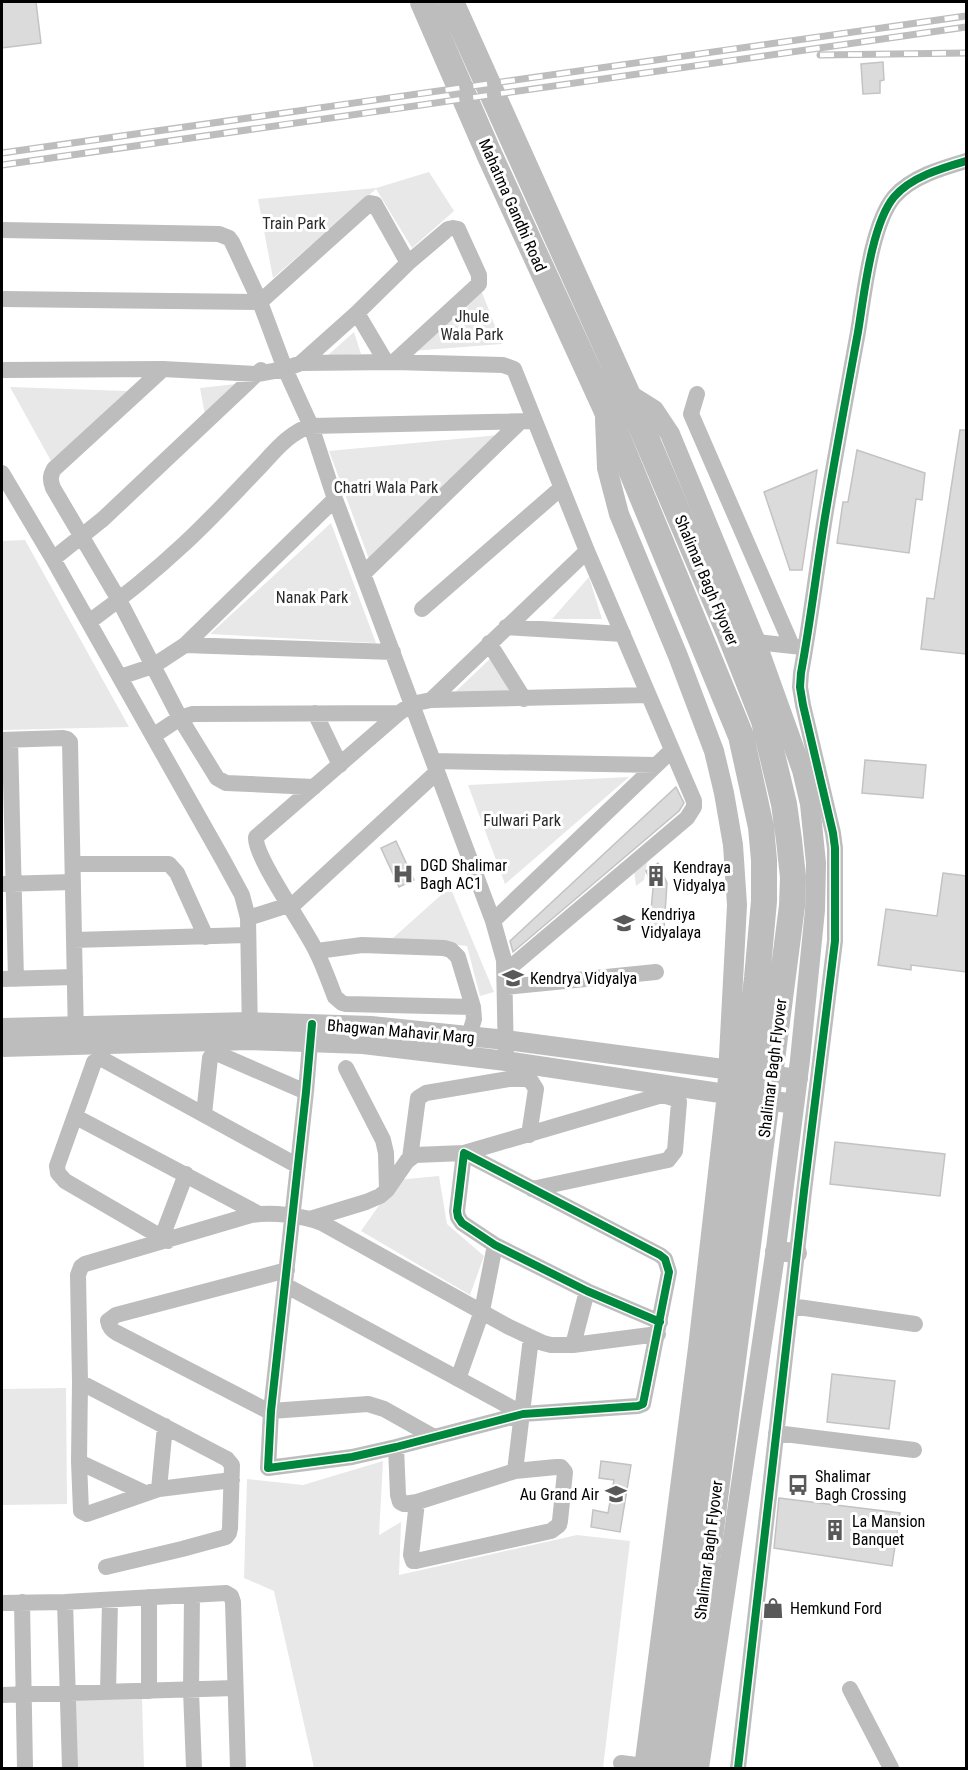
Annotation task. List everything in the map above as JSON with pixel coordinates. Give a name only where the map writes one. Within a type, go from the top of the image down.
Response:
[{"type":"main road","name":"Mahatma Gandhi Road","points":[[423,2],[490,156],[605,407]]},
{"type":"main road","name":"Mahatma Gandhi Road","points":[[451,2],[627,393]]},
{"type":"main road","name":"Shalimar Bagh Flyover","points":[[627,393],[764,721],[784,804],[793,877],[792,906],[782,986],[680,1768]]},
{"type":"main road","name":"Shalimar Bagh Flyover","points":[[605,407],[741,736],[761,827],[764,860],[764,900],[757,978],[649,1768]]},
{"type":"street","points":[[699,1768],[775,1251],[798,1079],[813,928],[826,863],[834,841],[801,695],[799,647],[826,511],[869,268],[880,222],[895,196],[903,189],[918,179],[966,161]]},
{"type":"street","points":[[2,299],[260,302],[370,204],[375,204],[408,264]]},
{"type":"street","points":[[293,366],[357,313],[448,229],[458,229],[480,280],[479,284],[390,362]]},
{"type":"street","points":[[2,230],[219,234],[229,238],[232,242],[260,302],[280,353],[293,366],[335,499],[393,652],[405,709],[435,767],[493,921],[504,960],[506,1061]]},
{"type":"street","points":[[357,313],[390,362]]},
{"type":"street","points":[[53,559],[103,519],[280,353]]},
{"type":"street","points":[[2,370],[163,369],[257,374],[293,366],[390,362],[509,366],[514,369],[518,375],[527,422],[561,488],[694,801],[694,807],[692,812],[505,979]]},
{"type":"street","points":[[163,369],[54,469],[50,480],[119,600],[180,718],[212,772],[226,783],[314,787]]},
{"type":"street","points":[[627,393],[654,410],[670,434],[756,642],[805,777],[826,863],[835,941],[738,1768]]},
{"type":"street","points":[[697,394],[692,414],[799,647]]},
{"type":"street","points":[[605,407],[607,468],[615,503],[714,751],[733,845],[737,905],[727,1094],[658,1667],[649,1768],[621,1763]]},
{"type":"street","points":[[89,622],[119,600],[186,542],[283,444],[304,428],[311,426],[527,422]]},
{"type":"street","points":[[363,574],[527,422]]},
{"type":"street","points":[[2,472],[242,895],[248,926],[250,1031]]},
{"type":"street","points":[[422,609],[561,488]]},
{"type":"street","points":[[120,677],[153,666],[185,645],[335,499]]},
{"type":"street","points":[[431,700],[586,551]]},
{"type":"street","points":[[506,627],[623,634]]},
{"type":"street","points":[[756,642],[799,647]]},
{"type":"street","points":[[489,643],[524,699]]},
{"type":"street","points":[[185,645],[393,652]]},
{"type":"street","points":[[153,736],[180,718],[193,714],[315,713],[405,709],[431,700],[648,695]]},
{"type":"street","points":[[405,709],[256,837],[258,848],[289,906],[317,951],[335,997],[342,1003],[473,1007]]},
{"type":"street","points":[[315,713],[340,765]]},
{"type":"street","points":[[75,977],[9,979],[6,740],[63,738],[69,740],[73,864],[74,940],[75,977],[76,1036]]},
{"type":"street","points":[[493,921],[671,751]]},
{"type":"street","points":[[74,940],[206,936],[248,926],[300,899],[435,767],[656,765]]},
{"type":"street","points":[[73,864],[169,864],[177,873],[206,936]]},
{"type":"street","points":[[7,884],[73,882]]},
{"type":"street","points":[[736,932],[755,956],[780,959],[803,946],[813,928]]},
{"type":"street","points":[[317,951],[362,945],[451,950],[458,957],[473,1007],[474,1019],[469,1036]]},
{"type":"street","points":[[505,979],[656,972]]},
{"type":"street","name":"Bhagwan Mahavir Marg","points":[[2,1047],[76,1036],[250,1031],[311,1033],[371,1026],[506,1040],[798,1079]]},
{"type":"street","name":"Bhagwan Mahavir Marg","points":[[2,1028],[76,1036]]},
{"type":"street","points":[[311,1033],[271,1411],[268,1468],[396,1447],[523,1414],[641,1406],[644,1401],[669,1272],[665,1259],[465,1153]]},
{"type":"street","name":"Bhagwan Mahavir Marg","points":[[311,1033],[363,1044],[506,1061],[794,1104]]},
{"type":"street","points":[[204,1114],[210,1058],[214,1052],[306,1092]]},
{"type":"street","points":[[165,1239],[60,1177],[57,1166],[94,1062],[99,1059],[298,1166]]},
{"type":"street","points":[[346,1068],[384,1144],[387,1190]]},
{"type":"street","points":[[410,1158],[418,1098],[426,1093],[510,1079],[525,1079],[531,1082],[536,1089],[529,1135]]},
{"type":"street","points":[[310,1219],[374,1199],[387,1190],[410,1158],[415,1155],[465,1153],[662,1095],[676,1100],[680,1105],[675,1151],[668,1160],[532,1189]]},
{"type":"street","points":[[76,1117],[259,1214]]},
{"type":"street","points":[[465,1153],[457,1210],[462,1223],[495,1245],[659,1328]]},
{"type":"street","points":[[165,1239],[186,1174]]},
{"type":"street","points":[[232,1480],[152,1491],[87,1514],[83,1513],[79,1462],[78,1275],[85,1264],[230,1220],[259,1214],[292,1216],[322,1223],[531,1338],[551,1345],[573,1346],[659,1328]]},
{"type":"street","points":[[458,1379],[482,1311],[495,1245]]},
{"type":"street","points":[[775,1251],[797,1253]]},
{"type":"street","points":[[434,1437],[384,1409],[368,1404],[271,1411],[262,1408],[117,1333],[111,1329],[108,1321],[116,1315],[286,1278],[458,1379],[523,1414]]},
{"type":"street","points":[[573,1346],[587,1291]]},
{"type":"street","points":[[791,1306],[915,1324]]},
{"type":"street","points":[[515,1471],[531,1338]]},
{"type":"street","points":[[80,1382],[227,1459],[232,1465],[229,1533],[226,1537],[106,1567]]},
{"type":"street","points":[[152,1491],[165,1426]]},
{"type":"street","points":[[776,1433],[914,1450]]},
{"type":"street","points":[[396,1447],[398,1494],[400,1502],[407,1504],[515,1471],[556,1467],[564,1469],[565,1472],[560,1521],[551,1531],[413,1561],[411,1555],[417,1502]]},
{"type":"street","points":[[79,1462],[152,1491]]},
{"type":"street","points":[[2,1603],[110,1600],[226,1593],[231,1596],[237,1768]]},
{"type":"street","points":[[192,1596],[191,1690],[194,1768]]},
{"type":"street","points":[[149,1597],[149,1691]]},
{"type":"street","points":[[108,1692],[110,1600]]},
{"type":"street","points":[[22,1602],[25,1768]]},
{"type":"street","points":[[65,1602],[70,1768]]},
{"type":"street","points":[[658,1667],[714,1673]]},
{"type":"street","points":[[2,1695],[235,1688]]},
{"type":"street","points":[[849,1689],[891,1768]]},
{"type":"green space","name":"Train Park","points":[[429,172],[454,211],[412,248],[376,189],[273,278],[258,199],[376,188]]},
{"type":"green space","name":"Jhule Wala Park","points":[[481,290],[502,344],[412,351]]},
{"type":"green space","points":[[354,332],[361,354],[327,356]]},
{"type":"green space","points":[[236,384],[205,415],[200,388]]},
{"type":"green space","points":[[10,387],[127,391],[51,461]]},
{"type":"green space","name":"Chatri Wala Park","points":[[499,435],[369,559],[329,451]]},
{"type":"green space","name":"Nanak Park","points":[[331,523],[376,643],[210,634]]},
{"type":"green space","points":[[25,540],[129,727],[2,730],[2,541]]},
{"type":"green space","points":[[589,577],[602,619],[552,619]]},
{"type":"green space","points":[[494,655],[509,691],[452,695]]},
{"type":"green space","name":"Fulwari Park","points":[[629,777],[505,884],[468,785]]},
{"type":"green space","points":[[648,858],[644,880],[636,886],[634,871]]},
{"type":"green space","points":[[450,887],[494,992],[480,996],[467,946],[393,938]]},
{"type":"green space","points":[[439,1176],[447,1224],[484,1256],[470,1295],[361,1231],[397,1180]]},
{"type":"green space","points":[[66,1388],[67,1504],[2,1505],[2,1389]]},
{"type":"green space","points":[[383,1461],[379,1535],[401,1522],[399,1575],[577,1535],[630,1541],[603,1768],[314,1768],[274,1591],[244,1578],[247,1479],[303,1485]]},
{"type":"green space","points":[[142,1698],[144,1768],[77,1768],[75,1700]]},
{"type":"building","points":[[2,2],[36,2],[41,43],[2,48]]},
{"type":"building","points":[[883,62],[884,80],[880,81],[880,93],[863,94],[861,64]]},
{"type":"building","points":[[960,430],[966,430],[966,654],[921,649],[927,598],[934,599]]},
{"type":"building","points":[[857,450],[925,473],[922,500],[916,499],[909,553],[837,543],[843,502],[848,502]]},
{"type":"building","points":[[817,470],[802,570],[790,570],[764,492]]},
{"type":"building","points":[[865,760],[926,765],[923,798],[862,793]]},
{"type":"building","points":[[676,787],[684,803],[679,811],[513,952],[510,941]]},
{"type":"building","points":[[396,841],[414,880],[399,887],[381,848]]},
{"type":"building","name":"Kendrya Vidyalya","points":[[658,863],[667,883],[664,929],[649,933],[653,888],[646,871]]},
{"type":"building","points":[[943,873],[966,876],[966,972],[911,965],[911,970],[878,965],[886,909],[937,916]]},
{"type":"building","points":[[835,1142],[945,1154],[940,1196],[830,1184]]},
{"type":"building","points":[[832,1374],[895,1381],[889,1429],[827,1422]]},
{"type":"building","points":[[601,1461],[631,1465],[620,1532],[591,1527],[593,1510],[608,1513],[614,1480],[599,1478]]},
{"type":"building","name":"La Mansion Banquet","points":[[779,1498],[900,1513],[892,1566],[774,1548]]},
{"type":"railway","points":[[2,153],[966,16]]},
{"type":"railway","points":[[2,165],[966,27]]},
{"type":"railway","points":[[820,55],[966,53]]},
{"type":"cycle path","points":[[738,1768],[835,941],[835,848],[803,705],[800,687],[801,673],[826,511],[874,243],[886,209],[901,190],[927,174],[966,161]]},
{"type":"cycle path","points":[[312,1024],[271,1411],[268,1468],[352,1457],[523,1414],[643,1404],[669,1272],[665,1259],[464,1153],[457,1211],[462,1223],[495,1245],[587,1291],[660,1322]]},
{"type":"place","name":"DGD Shalimar Bagh AC1","points":[[403,874]]},
{"type":"place","name":"Kendraya Vidyalya","points":[[656,876]]},
{"type":"place","name":"Kendriya Vidyalaya","points":[[624,923]]},
{"type":"place","name":"Kendrya Vidyalya","points":[[513,978]]},
{"type":"place","name":"Shalimar Bagh Crossing","points":[[798,1485]]},
{"type":"place","name":"Au Grand Air","points":[[616,1494]]},
{"type":"place","name":"La Mansion Banquet","points":[[835,1530]]},
{"type":"place","name":"Hemkund Ford","points":[[773,1608]]}]
